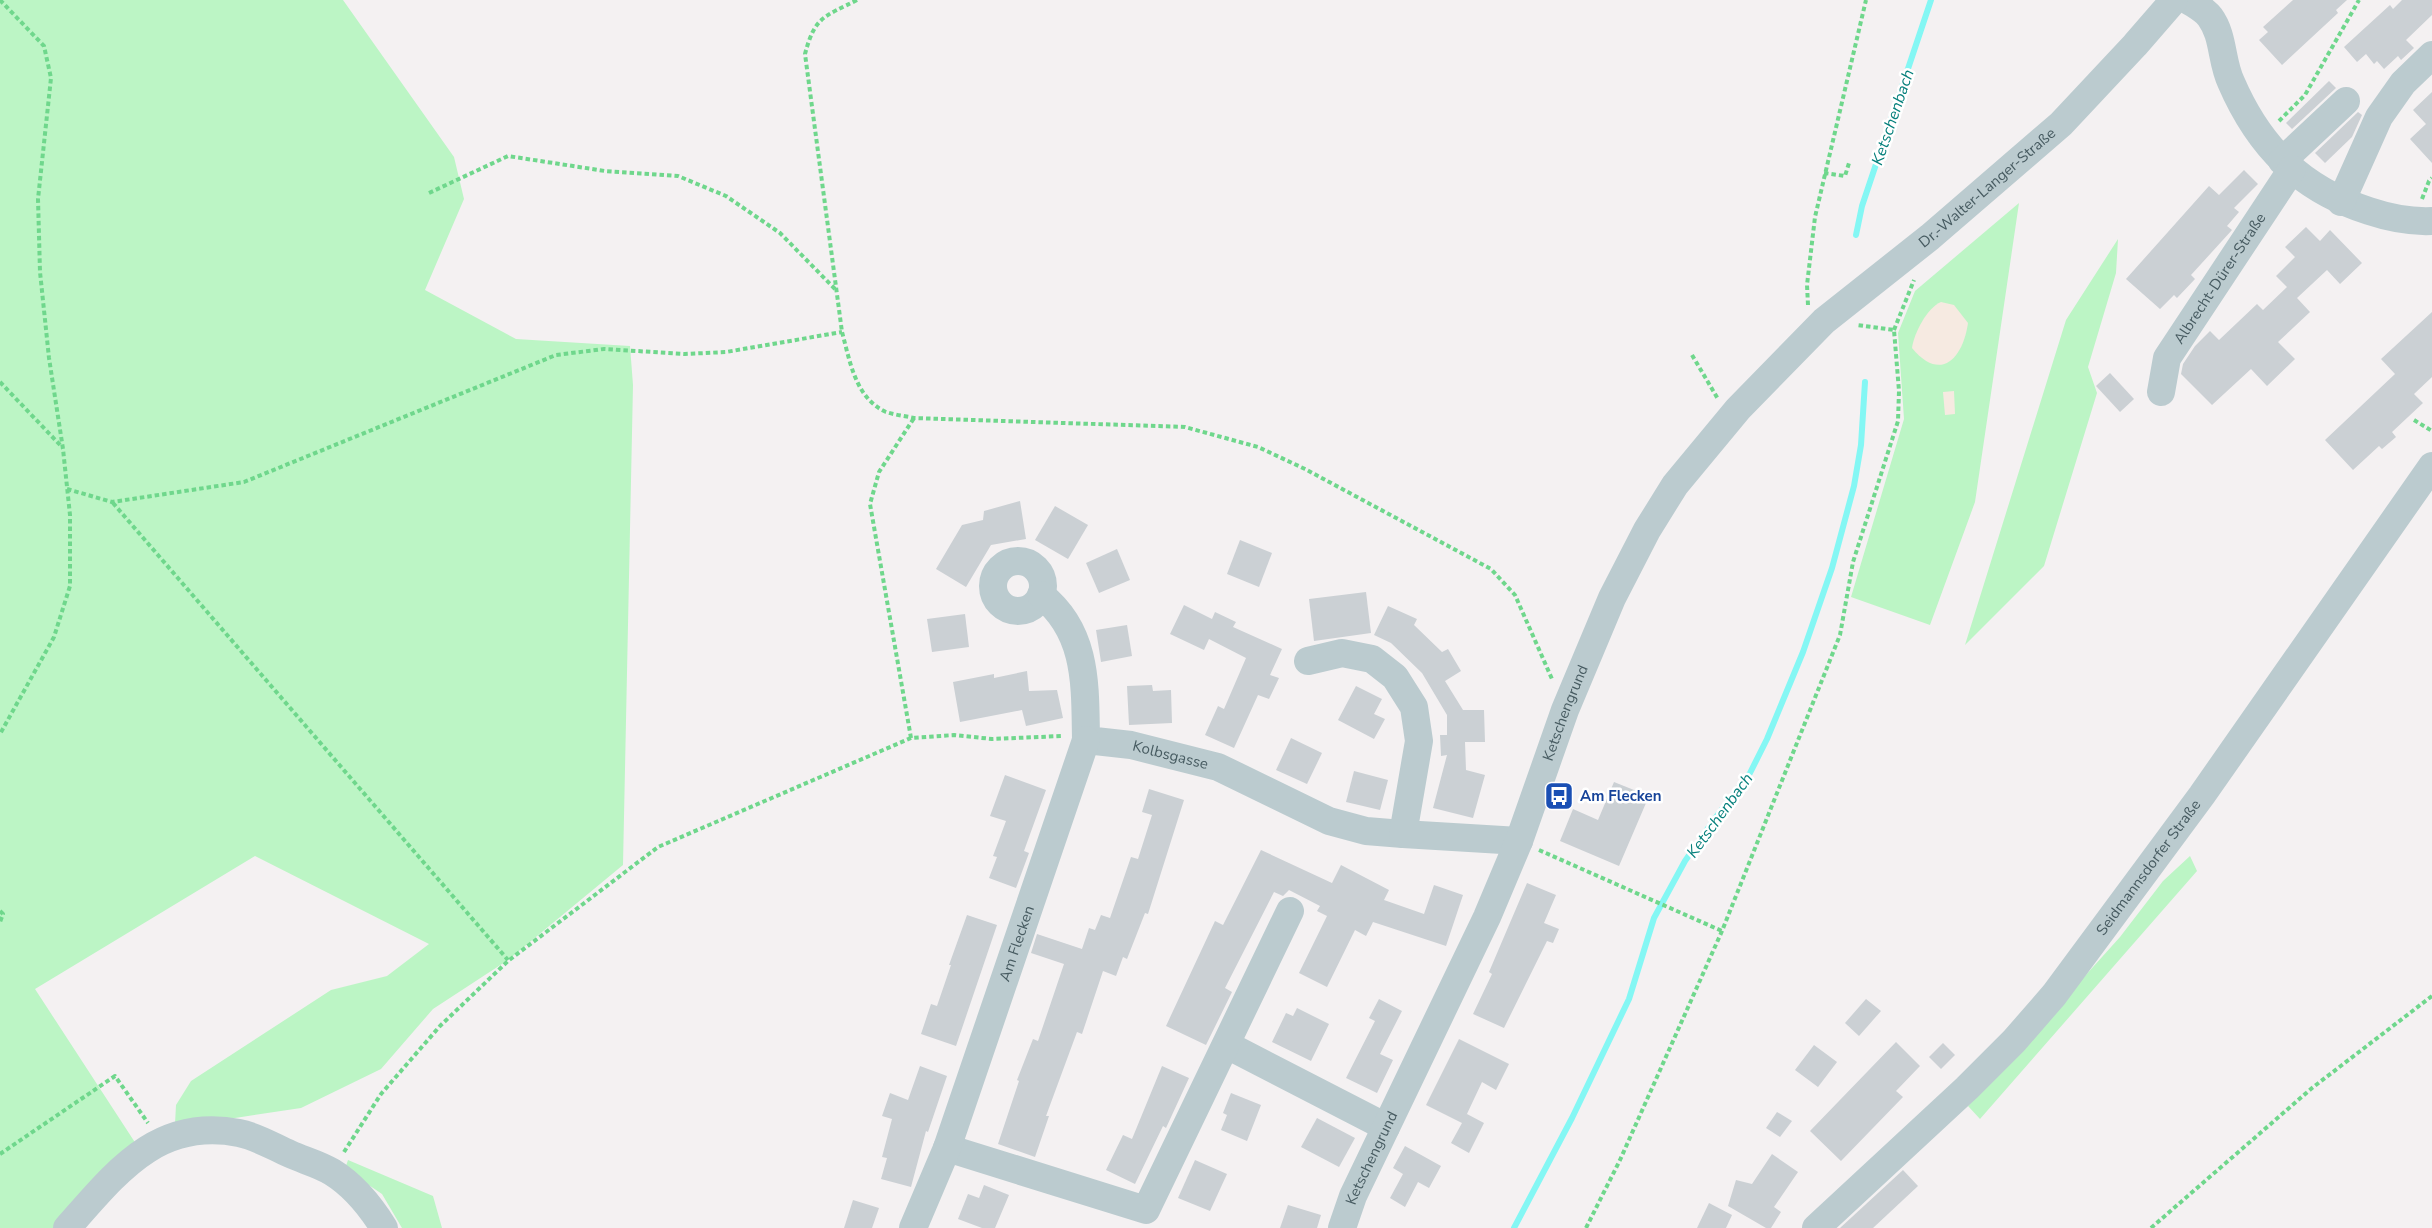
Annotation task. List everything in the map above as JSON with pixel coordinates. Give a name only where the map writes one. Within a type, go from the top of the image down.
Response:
[{"type":"street","name":"Dr.-Walter-Langer-Straße","points":[[1785,360],[1824,321],[1930,237],[2061,124],[2174,0]]},
{"type":"street","points":[[2188,0],[2209,15],[2217,30],[2229,79],[2250,121],[2261,138],[2287,165],[2315,188],[2342,202],[2393,219],[2432,221]]},
{"type":"street","points":[[2342,202],[2379,117],[2403,83],[2432,55]]},
{"type":"street","name":"Albrecht-Dürer-Straße","points":[[2161,392],[2168,358],[2287,165],[2346,101]]},
{"type":"street","name":"Ketschengrund","points":[[1342,1228],[1353,1196],[1487,917],[1519,841],[1565,710],[1612,598],[1647,530],[1675,485],[1733,415],[1785,360]]},
{"type":"street","name":"Seidmannsdorfer Straße","points":[[1816,1228],[1967,1088],[2014,1041],[2054,995],[2202,795],[2432,466]]},
{"type":"street","points":[[1041,595],[1055,606],[1069,625],[1079,649],[1085,686],[1086,740]]},
{"type":"street","points":[[1308,661],[1342,653],[1372,659],[1395,677],[1414,708],[1419,741],[1402,834]]},
{"type":"street","name":"Kolbsgasse","points":[[1086,740],[1131,745],[1218,767],[1329,821],[1366,831],[1519,841]]},
{"type":"street","name":"Am Flecken","points":[[913,1228],[947,1148],[1086,740]]},
{"type":"street","points":[[947,1148],[1146,1210],[1290,911]]},
{"type":"street","points":[[1227,1045],[1386,1127]]},
{"type":"street","points":[[67,1228],[120,1169],[161,1141],[202,1129],[242,1133],[331,1172],[351,1187],[376,1215],[384,1228]]},
{"type":"path","points":[[0,0],[44,46],[51,78],[38,199],[40,272],[70,515],[70,586],[54,637],[0,734]]},
{"type":"path","points":[[857,0],[823,17],[811,31],[805,54],[842,332],[854,377],[868,398],[886,411],[914,418],[1185,427],[1258,447],[1305,469],[1491,569],[1515,595],[1565,710]]},
{"type":"path","points":[[1586,1228],[1620,1160],[1722,931],[1840,634],[1853,562],[1898,420],[1899,391],[1894,330],[1824,321],[1808,305],[1807,285],[1815,217],[1866,0]]},
{"type":"path","points":[[2261,138],[2305,95],[2359,0]]},
{"type":"path","points":[[429,193],[508,156],[605,171],[678,176],[726,196],[780,234],[837,290]]},
{"type":"path","points":[[1824,172],[1845,176],[1849,163]]},
{"type":"path","points":[[67,489],[112,502],[244,482],[556,355],[604,349],[685,354],[726,352],[842,332]]},
{"type":"path","points":[[1692,355],[1719,402],[1733,415]]},
{"type":"path","points":[[0,382],[63,449]]},
{"type":"path","points":[[911,738],[870,504],[879,472],[914,418]]},
{"type":"path","points":[[2414,420],[2432,431]]},
{"type":"path","points":[[112,502],[508,960]]},
{"type":"path","points":[[331,1172],[381,1094],[440,1026],[508,960],[658,847],[911,738],[954,735],[992,739],[1074,735],[1086,740]]},
{"type":"path","points":[[1519,841],[1722,931]]},
{"type":"path","points":[[0,911],[3,914],[0,922]]},
{"type":"path","points":[[2151,1228],[2312,1088],[2432,996]]},
{"type":"path","points":[[0,1154],[115,1076],[161,1141]]},
{"type":"green space","points":[[0,0],[343,0],[454,157],[464,199],[425,290],[516,339],[630,346],[633,385],[623,865],[508,960],[433,1009],[381,1069],[301,1108],[175,1124],[176,1105],[191,1081],[331,990],[387,976],[429,944],[255,856],[35,989],[138,1147],[72,1228],[0,1228]]},
{"type":"green space","points":[[2019,203],[1975,502],[1930,625],[1851,597],[1904,419],[1898,333],[1915,291]]},
{"type":"green space","points":[[2118,239],[2116,273],[2088,367],[2097,393],[2044,566],[1965,645],[2066,320]]},
{"type":"green space","points":[[2190,856],[2197,871],[1980,1119],[1968,1106],[2120,937],[2163,881]]},
{"type":"green space","points":[[348,1160],[433,1196],[442,1228],[402,1228],[382,1194],[345,1169]]},
{"type":"sand","points":[[1941,302],[1954,305],[1968,323],[1956,356],[1941,365],[1932,364],[1912,348],[1915,335],[1922,322]]},
{"type":"sand","points":[[1954,391],[1955,414],[1945,415],[1943,392]]},
{"type":"building","points":[[2293,0],[2347,0],[2336,10],[2338,13],[2282,65],[2259,40],[2268,32],[2263,27]]},
{"type":"building","points":[[2402,0],[2432,0],[2432,15],[2406,40],[2414,48],[2401,60],[2398,56],[2384,69],[2377,61],[2374,64],[2366,54],[2357,62],[2344,47],[2390,5],[2393,9]]},
{"type":"building","points":[[2329,81],[2336,88],[2292,129],[2286,123]]},
{"type":"building","points":[[2432,92],[2432,163],[2410,139],[2426,124],[2413,110]]},
{"type":"building","points":[[2358,112],[2362,115],[2352,137],[2325,163],[2315,153]]},
{"type":"building","points":[[2244,170],[2258,184],[2234,208],[2239,212],[2227,226],[2232,230],[2191,275],[2195,279],[2177,298],[2174,295],[2160,309],[2126,279],[2209,186],[2219,195]]},
{"type":"building","points":[[2306,227],[2320,241],[2330,230],[2362,263],[2340,284],[2327,270],[2297,298],[2310,312],[2278,342],[2295,359],[2267,386],[2251,369],[2212,405],[2181,374],[2183,364],[2195,346],[2210,331],[2219,340],[2257,304],[2263,310],[2287,287],[2276,276],[2295,257],[2285,247]]},
{"type":"building","points":[[2432,312],[2432,377],[2414,394],[2423,403],[2392,432],[2396,437],[2382,449],[2379,446],[2353,470],[2325,440],[2395,374],[2381,359]]},
{"type":"building","points":[[2110,373],[2134,399],[2120,412],[2096,386]]},
{"type":"building","points":[[1020,501],[1026,539],[991,545],[966,587],[936,569],[962,525],[983,520],[984,511]]},
{"type":"building","points":[[1055,506],[1088,525],[1068,559],[1035,540]]},
{"type":"building","points":[[1240,540],[1272,553],[1259,587],[1227,574]]},
{"type":"building","points":[[1117,549],[1130,580],[1099,593],[1086,563]]},
{"type":"building","points":[[1366,592],[1371,633],[1314,641],[1309,599]]},
{"type":"building","points":[[1184,605],[1212,619],[1215,612],[1236,622],[1233,627],[1282,649],[1270,675],[1279,678],[1269,699],[1258,695],[1234,748],[1205,735],[1218,706],[1224,709],[1246,658],[1209,639],[1204,650],[1170,634]]},
{"type":"building","points":[[1388,606],[1417,619],[1414,625],[1442,652],[1448,649],[1461,671],[1445,681],[1463,710],[1484,710],[1485,742],[1465,742],[1466,770],[1485,775],[1473,818],[1433,808],[1447,755],[1441,756],[1440,735],[1447,735],[1447,715],[1422,673],[1391,643],[1374,635]]},
{"type":"building","points":[[965,614],[969,647],[932,652],[927,619]]},
{"type":"building","points":[[1127,625],[1132,656],[1101,662],[1096,630]]},
{"type":"building","points":[[1027,671],[1029,691],[1057,690],[1063,718],[1026,726],[1022,710],[960,722],[953,682],[994,674],[994,678]]},
{"type":"building","points":[[1152,685],[1153,691],[1171,690],[1172,723],[1129,725],[1127,686]]},
{"type":"building","points":[[1356,686],[1382,699],[1374,714],[1385,719],[1374,739],[1338,720]]},
{"type":"building","points":[[1291,738],[1322,753],[1307,784],[1276,770]]},
{"type":"building","points":[[1354,771],[1388,780],[1380,810],[1346,802]]},
{"type":"building","points":[[1005,775],[1046,790],[1024,851],[1029,853],[1016,888],[989,878],[997,857],[993,856],[1006,821],[990,816]]},
{"type":"building","points":[[1614,782],[1649,796],[1619,866],[1560,841],[1573,809],[1598,820]]},
{"type":"building","points":[[1149,789],[1184,800],[1148,914],[1145,913],[1127,959],[1123,957],[1116,976],[1103,971],[1082,1034],[1077,1032],[1046,1116],[1049,1116],[1035,1157],[998,1144],[1019,1081],[1017,1080],[1033,1039],[1038,1041],[1064,964],[1031,953],[1037,934],[1082,949],[1089,928],[1095,930],[1101,915],[1110,918],[1131,857],[1138,859],[1152,815],[1142,812]]},
{"type":"building","points":[[1261,850],[1332,883],[1341,865],[1389,890],[1384,900],[1424,914],[1434,885],[1463,895],[1446,946],[1373,922],[1366,936],[1355,930],[1327,987],[1299,973],[1327,916],[1317,911],[1320,906],[1289,890],[1283,896],[1274,892],[1225,988],[1232,992],[1206,1045],[1166,1026],[1215,921],[1223,925]]},
{"type":"building","points":[[1527,883],[1556,895],[1544,923],[1559,929],[1553,943],[1547,941],[1504,1028],[1473,1014],[1492,974],[1489,972]]},
{"type":"building","points":[[967,915],[997,925],[956,1046],[921,1034],[931,1004],[937,1006]]},
{"type":"building","points":[[1379,999],[1402,1011],[1380,1054],[1393,1060],[1377,1093],[1346,1078],[1375,1021],[1369,1018]]},
{"type":"building","points":[[1866,999],[1881,1011],[1859,1036],[1845,1023]]},
{"type":"building","points":[[1297,1008],[1329,1024],[1311,1061],[1272,1042],[1286,1013],[1293,1016]]},
{"type":"building","points":[[1459,1039],[1509,1064],[1496,1090],[1482,1082],[1466,1116],[1467,1114],[1484,1123],[1469,1153],[1451,1143],[1462,1123],[1426,1105]]},
{"type":"building","points":[[1896,1042],[1920,1066],[1896,1091],[1903,1097],[1841,1161],[1810,1131]]},
{"type":"building","points":[[1943,1043],[1955,1055],[1941,1069],[1929,1057]]},
{"type":"building","points":[[1814,1045],[1837,1062],[1818,1087],[1795,1070]]},
{"type":"building","points":[[920,1066],[947,1076],[928,1132],[926,1131],[911,1187],[881,1179],[887,1158],[882,1157],[892,1119],[882,1116],[890,1093],[908,1100]]},
{"type":"building","points":[[1162,1066],[1189,1078],[1166,1128],[1163,1126],[1135,1184],[1106,1170],[1123,1135],[1132,1139]]},
{"type":"building","points":[[1231,1093],[1261,1105],[1247,1141],[1221,1130],[1227,1115],[1223,1113]]},
{"type":"building","points":[[1777,1112],[1792,1121],[1780,1137],[1766,1128]]},
{"type":"building","points":[[1317,1118],[1355,1138],[1339,1167],[1301,1147]]},
{"type":"building","points":[[1405,1146],[1441,1166],[1429,1188],[1418,1182],[1405,1207],[1390,1198],[1403,1174],[1393,1168]]},
{"type":"building","points":[[1772,1154],[1798,1172],[1774,1207],[1781,1212],[1771,1228],[1766,1228],[1728,1206],[1736,1180],[1752,1184]]},
{"type":"building","points":[[1195,1160],[1227,1174],[1210,1211],[1178,1198]]},
{"type":"building","points":[[1903,1170],[1918,1186],[1873,1228],[1840,1228]]},
{"type":"building","points":[[984,1185],[1009,1195],[995,1228],[982,1228],[958,1219],[968,1194],[979,1198]]},
{"type":"building","points":[[853,1200],[879,1208],[872,1228],[844,1228]]},
{"type":"building","points":[[1709,1203],[1732,1215],[1726,1228],[1697,1228]]},
{"type":"building","points":[[1288,1205],[1321,1215],[1317,1228],[1280,1228]]},
{"type":"waterway","name":"Ketschenbach","points":[[1856,235],[1862,206],[1931,0]]},
{"type":"waterway","name":"Ketschenbach","points":[[1514,1228],[1572,1118],[1629,999],[1654,918],[1685,861],[1750,773],[1767,739],[1803,652],[1832,568],[1854,486],[1861,445],[1865,382]]},
{"type":"place","name":"Am Flecken","points":[[1559,796]]}]
